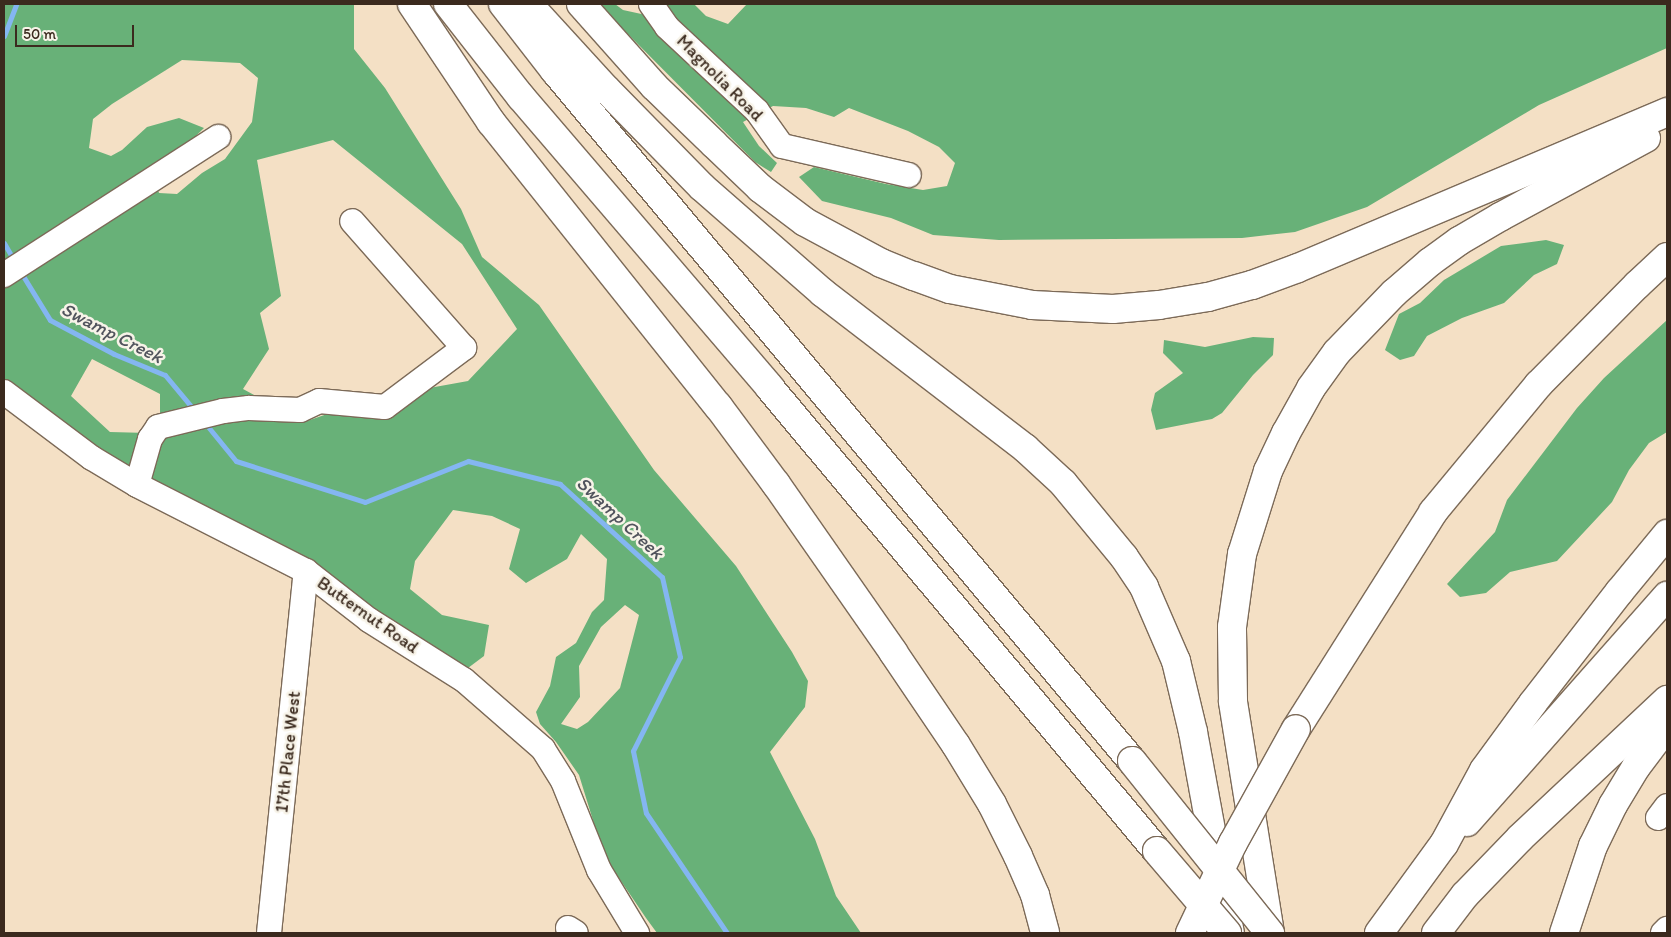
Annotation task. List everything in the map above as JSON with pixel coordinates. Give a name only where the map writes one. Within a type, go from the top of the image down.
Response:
[{"type":"highway","points":[[412,4],[492,122],[718,406],[776,484],[956,744],[992,804],[1018,856],[1035,895],[1045,933]]},
{"type":"highway","points":[[448,4],[521,98],[770,388],[1157,851],[1229,933]]},
{"type":"highway","points":[[503,4],[600,124],[1132,761],[1270,933]]},
{"type":"highway","points":[[528,4],[606,89],[702,187],[823,293],[1025,448],[1063,483],[1118,550],[1144,587],[1176,661],[1193,732],[1229,933]]},
{"type":"highway","points":[[581,4],[654,86],[707,138],[760,188],[805,222],[880,263],[914,276],[950,289],[1032,305],[1113,309],[1160,305],[1208,297],[1252,285],[1667,112]]},
{"type":"highway","points":[[1270,933],[1234,701],[1232,627],[1242,554],[1268,471],[1286,433],[1311,388],[1337,352],[1394,292],[1430,262],[1459,241],[1500,217],[1667,126]]},
{"type":"highway","points":[[1190,933],[1233,843],[1296,729],[1433,512],[1538,385],[1637,285],[1667,258]]},
{"type":"highway","points":[[1379,933],[1444,844],[1484,770],[1533,702],[1620,590],[1667,534]]},
{"type":"highway","points":[[1444,844],[1479,811],[1667,596]]},
{"type":"highway","points":[[1436,933],[1465,895],[1520,838],[1667,700]]},
{"type":"highway","points":[[1564,933],[1593,846],[1613,805],[1636,767],[1667,726]]},
{"type":"highway","points":[[1157,851],[1218,933]]},
{"type":"street","name":"Magnolia Road","points":[[651,4],[667,27],[757,111],[782,146],[909,175]]},
{"type":"street","points":[[4,275],[218,137]]},
{"type":"street","points":[[137,485],[150,439],[158,427],[223,411],[249,408],[300,410],[318,401],[385,407],[464,348],[352,221]]},
{"type":"street","name":"Butternut Road","points":[[4,392],[92,458],[137,485],[306,571],[369,620],[464,680],[543,749],[563,781],[599,870],[636,933]]},
{"type":"street","name":"17th Place West","points":[[270,933],[306,571]]},
{"type":"street","points":[[1663,933],[1667,929]]},
{"type":"green space","points":[[4,4],[354,4],[354,49],[385,88],[461,209],[482,257],[539,305],[654,470],[736,566],[792,652],[808,681],[805,707],[770,752],[815,839],[836,896],[861,933],[657,933],[646,918],[604,856],[579,775],[556,742],[540,724],[536,712],[550,686],[556,657],[576,643],[592,612],[604,600],[607,559],[581,534],[567,559],[526,583],[509,569],[520,529],[492,516],[453,510],[415,561],[410,589],[442,615],[489,625],[484,656],[464,671],[149,486],[4,381]],"holes":[[[182,60],[240,63],[258,78],[252,122],[225,159],[202,173],[177,194],[159,193],[153,173],[167,164],[204,128],[179,118],[147,127],[122,150],[111,156],[89,148],[93,119],[112,104]],[[333,140],[462,244],[517,329],[468,381],[374,398],[304,422],[243,389],[269,349],[260,313],[281,296],[257,160]],[[92,359],[160,394],[160,420],[148,433],[110,432],[71,396]],[[625,605],[639,615],[620,688],[588,722],[577,729],[561,724],[580,697],[579,666],[601,627]]]},
{"type":"green space","points":[[598,4],[615,4],[623,10],[646,15],[656,4],[694,4],[706,16],[728,24],[747,4],[1667,4],[1667,48],[1539,105],[1367,207],[1295,232],[1242,238],[999,240],[933,235],[891,218],[822,201],[799,177],[814,167],[886,184],[923,190],[947,186],[955,163],[939,147],[908,131],[849,108],[834,117],[806,108],[773,106],[743,122],[759,146],[777,163],[771,172],[755,162]]},
{"type":"green space","points":[[1546,240],[1564,245],[1557,264],[1534,275],[1504,303],[1462,318],[1427,336],[1414,356],[1400,360],[1385,350],[1399,314],[1420,303],[1444,280],[1501,246]]},
{"type":"green space","points":[[1667,320],[1667,432],[1649,443],[1629,470],[1612,502],[1557,561],[1510,572],[1486,593],[1460,597],[1447,584],[1495,532],[1507,500],[1577,408],[1604,378]]},
{"type":"green space","points":[[1253,337],[1274,338],[1273,355],[1253,375],[1222,413],[1212,419],[1156,430],[1151,410],[1155,393],[1183,373],[1163,353],[1164,340],[1205,347]]},
{"type":"waterway","name":"Swamp Creek","points":[[4,36],[16,4]]},
{"type":"waterway","name":"Swamp Creek","points":[[4,243],[15,262]]},
{"type":"waterway","name":"Swamp Creek","points":[[20,271],[50,320],[114,354],[165,375],[195,411]]},
{"type":"waterway","name":"Swamp Creek","points":[[205,423],[236,461],[365,502],[468,461],[560,484],[662,577],[680,657],[633,751],[646,813],[727,933]]}]
